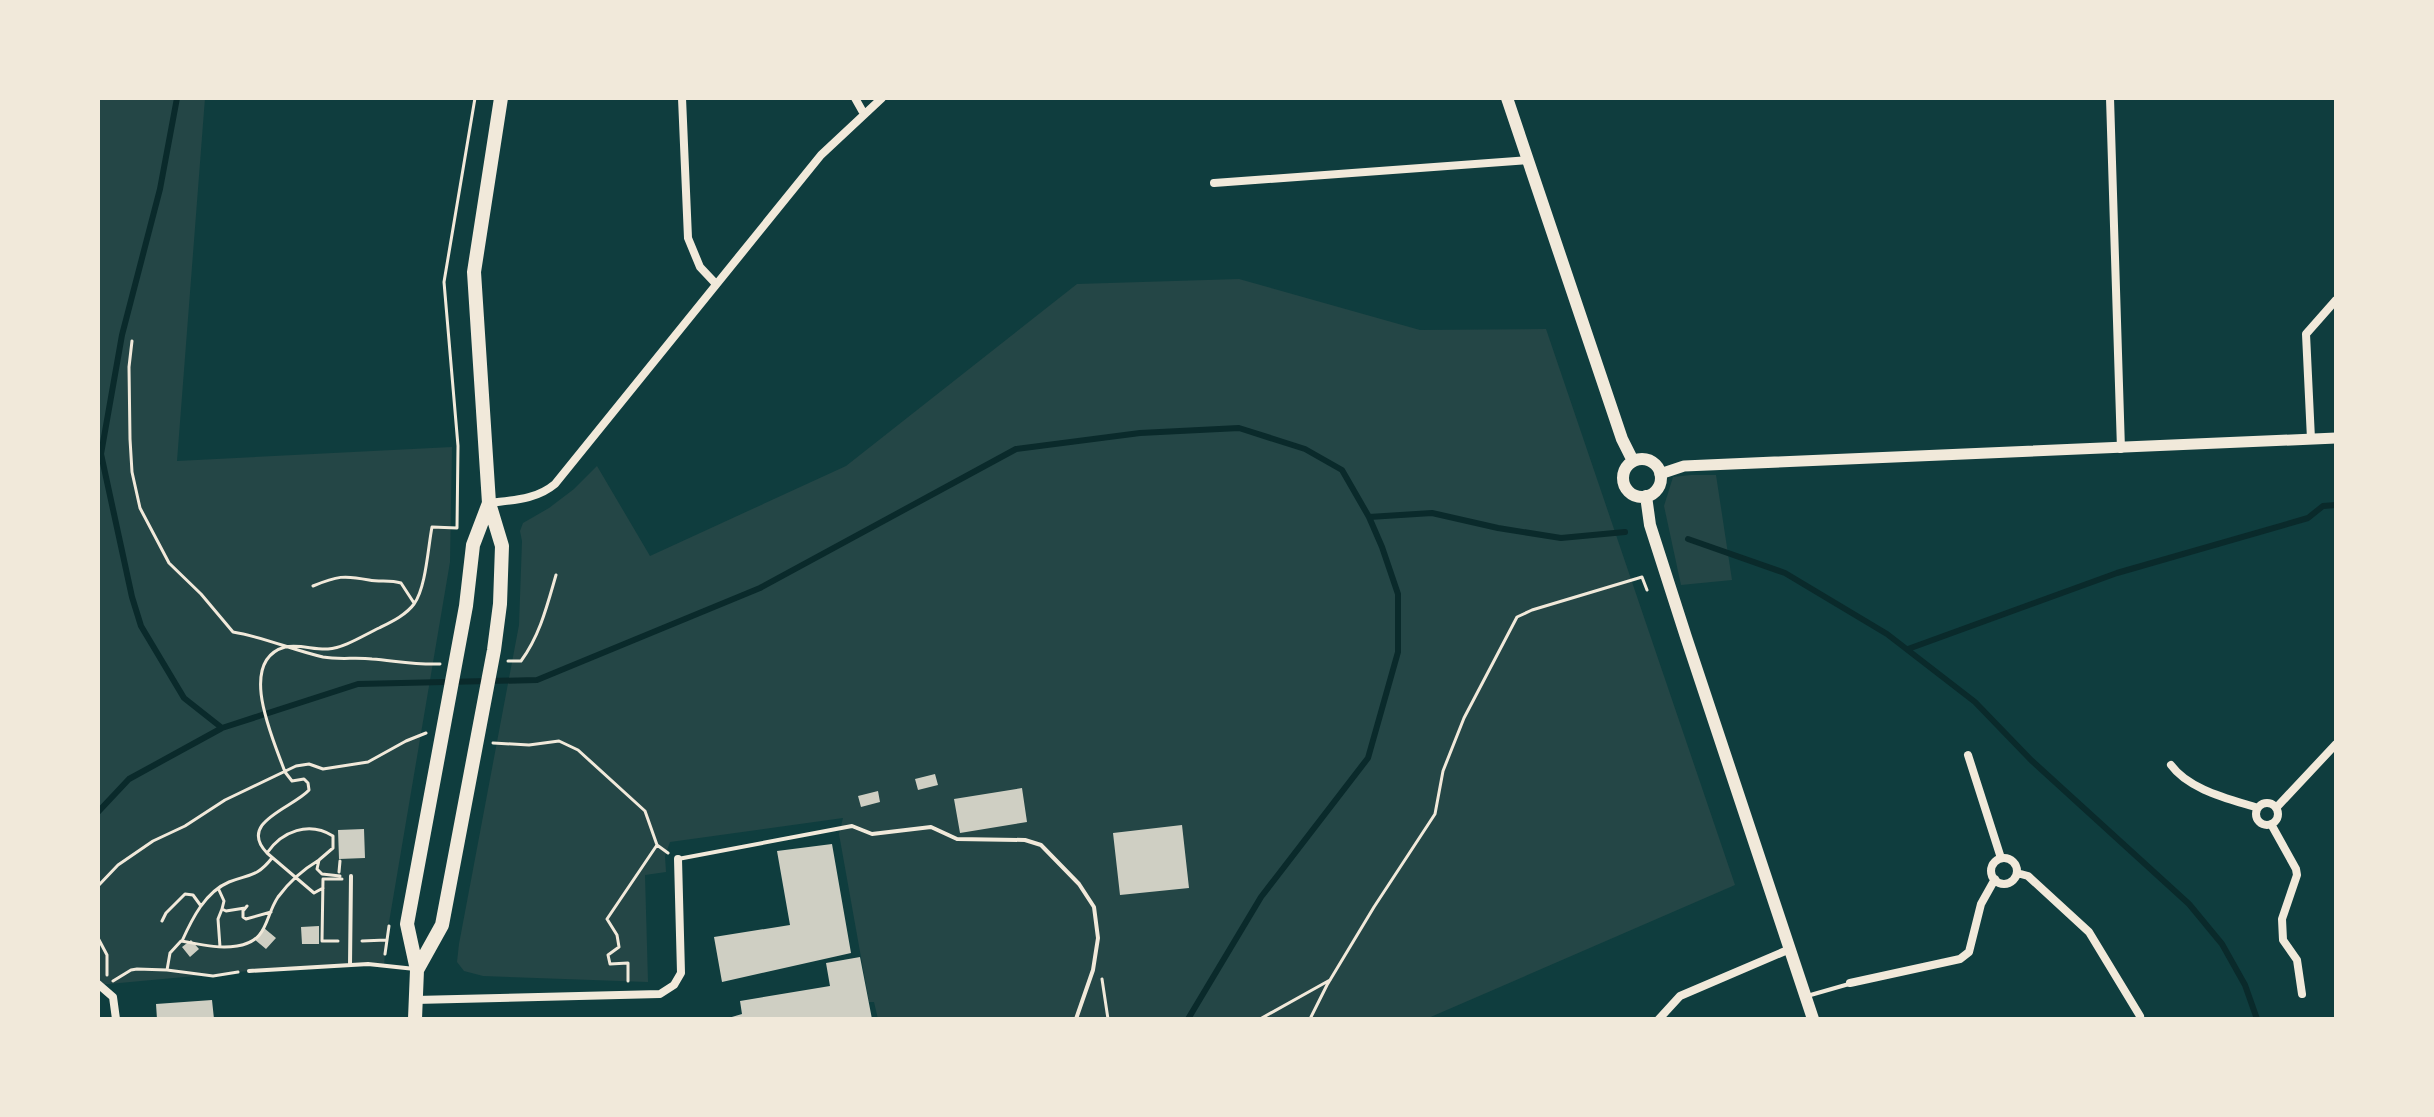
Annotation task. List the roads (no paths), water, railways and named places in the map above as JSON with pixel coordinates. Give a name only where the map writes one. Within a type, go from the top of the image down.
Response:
[{"type":"main road","points":[[417,970],[442,925],[499,620],[502,546],[489,503],[474,272],[501,98]]},
{"type":"main road","points":[[1511,99],[1528,160],[1622,439],[1633,461]]},
{"type":"main road","points":[[1633,461],[1650,461],[1660,474],[1658,487],[1646,496],[1630,493],[1623,482],[1624,472],[1633,461]]},
{"type":"main road","points":[[1646,496],[1650,525],[1681,624],[1813,1019]]},
{"type":"main road","points":[[415,1019],[417,970],[407,924],[463,621],[473,545],[489,503]]},
{"type":"street","points":[[682,98],[688,238],[700,267],[716,284]]},
{"type":"street","points":[[855,98],[864,114]]},
{"type":"street","points":[[489,503],[528,498],[555,484],[821,155],[882,98]]},
{"type":"street","points":[[2110,98],[2121,449]]},
{"type":"street","points":[[1214,183],[1528,160]]},
{"type":"street","points":[[2311,439],[2306,334],[2336,300]]},
{"type":"street","points":[[1660,474],[1684,466],[2336,438]]},
{"type":"street","points":[[2276,808],[2336,744]]},
{"type":"street","points":[[1968,755],[2001,858]]},
{"type":"street","points":[[2171,765],[2177,773],[2212,792],[2258,808],[2267,803],[2276,808],[2278,817],[2271,824]]},
{"type":"street","points":[[2258,808],[2259,821],[2271,824],[2296,869],[2297,875],[2282,919],[2283,940],[2297,960],[2302,994]]},
{"type":"street","points":[[2001,858],[2013,861],[2017,873]]},
{"type":"street","points":[[2001,858],[1992,867],[1995,879],[2002,884],[2010,883],[2017,873]]},
{"type":"street","points":[[415,1000],[660,994],[674,985],[681,973],[678,859]]},
{"type":"street","points":[[2017,873],[2028,876],[2089,932],[2140,1016]]},
{"type":"street","points":[[1850,983],[1960,959],[1969,952],[1981,904],[1995,879]]},
{"type":"street","points":[[1659,1019],[1680,996],[1790,949]]},
{"type":"street","points":[[101,985],[113,997],[116,1019]]},
{"type":"lane","points":[[678,859],[852,826],[872,834],[931,827],[957,839],[1025,840],[1041,845],[1079,884],[1094,907],[1098,938],[1092,974],[1076,1019]]},
{"type":"lane","points":[[350,965],[351,876]]},
{"type":"lane","points":[[249,971],[350,965],[417,970]]},
{"type":"lane","points":[[1805,996],[1850,983]]},
{"type":"waterway","points":[[177,98],[160,189],[122,335],[101,454],[141,626],[184,698],[222,728],[358,684],[537,680],[760,588],[1016,449],[1140,433],[1239,428],[1305,449],[1342,470],[1369,517],[1398,594],[1398,652],[1368,758],[1261,897],[1188,1019]]},
{"type":"waterway","points":[[1908,649],[2117,573],[2308,518],[2323,506],[2336,505]]},
{"type":"waterway","points":[[1369,517],[1432,513],[1561,538],[1625,532]]},
{"type":"waterway","points":[[1688,539],[1785,573],[1887,634],[1975,702],[2031,760],[2189,904],[2222,944],[2245,985],[2257,1019]]},
{"type":"waterway","points":[[98,812],[129,779],[222,728]]}]
